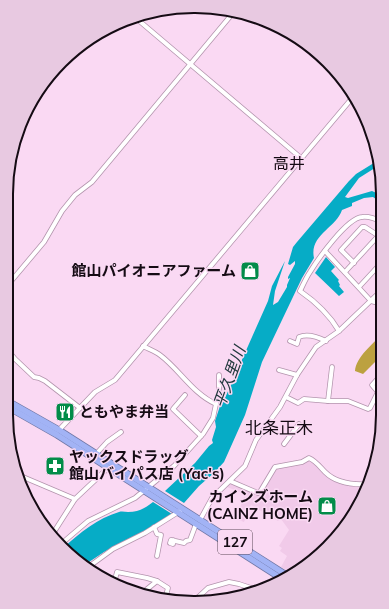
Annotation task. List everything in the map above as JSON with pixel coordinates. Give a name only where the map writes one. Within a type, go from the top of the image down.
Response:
[{"type":"highway","name":"127","points":[[13,404],[97,453],[147,489],[277,576]]},
{"type":"highway","name":"127","points":[[13,410],[57,435],[108,468],[147,489]]},
{"type":"highway","name":"127","points":[[198,522],[283,573]]},
{"type":"street","points":[[13,279],[44,242],[62,211],[75,195],[92,182],[231,16]]},
{"type":"street","points":[[140,22],[301,158]]},
{"type":"street","points":[[59,430],[102,387],[115,380],[349,100]]},
{"type":"street","points":[[339,331],[321,306],[300,291],[309,272],[346,226],[354,219],[362,217],[376,220]]},
{"type":"street","points":[[354,263],[341,250],[344,246],[362,227],[365,227],[376,234]]},
{"type":"street","points":[[345,272],[376,242]]},
{"type":"street","points":[[325,251],[371,301],[376,302]]},
{"type":"street","points":[[359,287],[376,269]]},
{"type":"street","points":[[173,540],[184,543],[186,540],[190,540],[198,522],[212,498],[245,466],[256,440],[286,397],[297,375],[316,347],[339,331],[376,296]]},
{"type":"street","points":[[290,341],[297,344],[299,337],[308,335],[326,340]]},
{"type":"street","points":[[143,346],[159,354],[201,395],[210,402],[216,404]]},
{"type":"street","points":[[13,357],[34,377],[45,381],[80,408]]},
{"type":"street","points":[[328,401],[332,367]]},
{"type":"street","points":[[280,370],[297,375]]},
{"type":"street","points":[[64,541],[88,521],[131,500],[147,489],[174,466],[201,436],[213,418],[219,390],[219,375]]},
{"type":"street","points":[[376,381],[372,385],[376,390]]},
{"type":"street","points":[[185,394],[173,409],[201,436]]},
{"type":"street","points":[[286,397],[298,403],[304,398],[328,401],[348,401],[370,408],[376,396]]},
{"type":"street","points":[[284,444],[299,424]]},
{"type":"street","points":[[97,453],[107,442],[122,432]]},
{"type":"street","points":[[230,482],[258,493],[275,467],[302,462],[309,458],[314,461],[326,474],[338,481],[362,483]]},
{"type":"street","points":[[55,530],[75,499],[108,468]]},
{"type":"street","points":[[25,478],[75,499]]},
{"type":"street","points":[[93,564],[113,549],[154,527],[180,510]]},
{"type":"street","points":[[154,527],[157,534],[161,535],[157,556]]},
{"type":"street","points":[[116,578],[117,572],[157,581],[168,588],[166,594]]},
{"type":"street","points":[[147,590],[157,581]]},
{"type":"street","points":[[199,596],[208,588],[229,582],[249,587]]},
{"type":"shaded area","points":[[376,340],[376,361],[363,374],[355,371],[358,361]]},
{"type":"shaded area","points":[[307,457],[338,480],[362,483],[352,505],[331,534],[314,551],[287,571],[281,567],[287,556],[280,551],[282,548],[279,546],[289,530],[281,519],[278,521],[251,505],[244,522],[236,519],[245,494],[227,487],[233,481],[257,491],[272,466],[301,461]]},
{"type":"water","points":[[373,163],[374,169],[359,178],[345,197],[348,198],[372,191],[376,193],[376,199],[373,197],[364,198],[352,203],[352,206],[342,210],[339,216],[315,243],[314,258],[302,278],[262,362],[245,415],[224,462],[184,503],[165,491],[195,463],[213,443],[212,440],[216,427],[215,421],[222,400],[225,398],[268,301],[272,286],[285,261],[275,291],[273,305],[278,302],[287,287],[290,278],[288,279],[288,277],[295,264],[295,261],[290,265],[288,264],[293,247],[356,174]]},
{"type":"water","points":[[326,257],[335,267],[331,271],[339,280],[339,286],[344,292],[339,296],[315,273]]},
{"type":"water","points":[[153,502],[172,514],[89,562],[67,544],[83,531],[104,518],[120,512],[132,512],[144,508]]},
{"type":"place","name":"館山パイオニアファーム","points":[[250,271]]},
{"type":"place","name":"ともやま弁当","points":[[65,412]]},
{"type":"place","name":"ヤックスドラッグ 館山バイパス店 (Yac's)","points":[[55,466]]},
{"type":"place","name":"カインズホーム (CAINZ HOME)","points":[[327,506]]},
{"type":"district","name":"高井","points":[[289,163]]},
{"type":"district","name":"北条正木","points":[[279,428]]},
{"type":"water label","name":"平久里川","points":[[229,377]]}]
